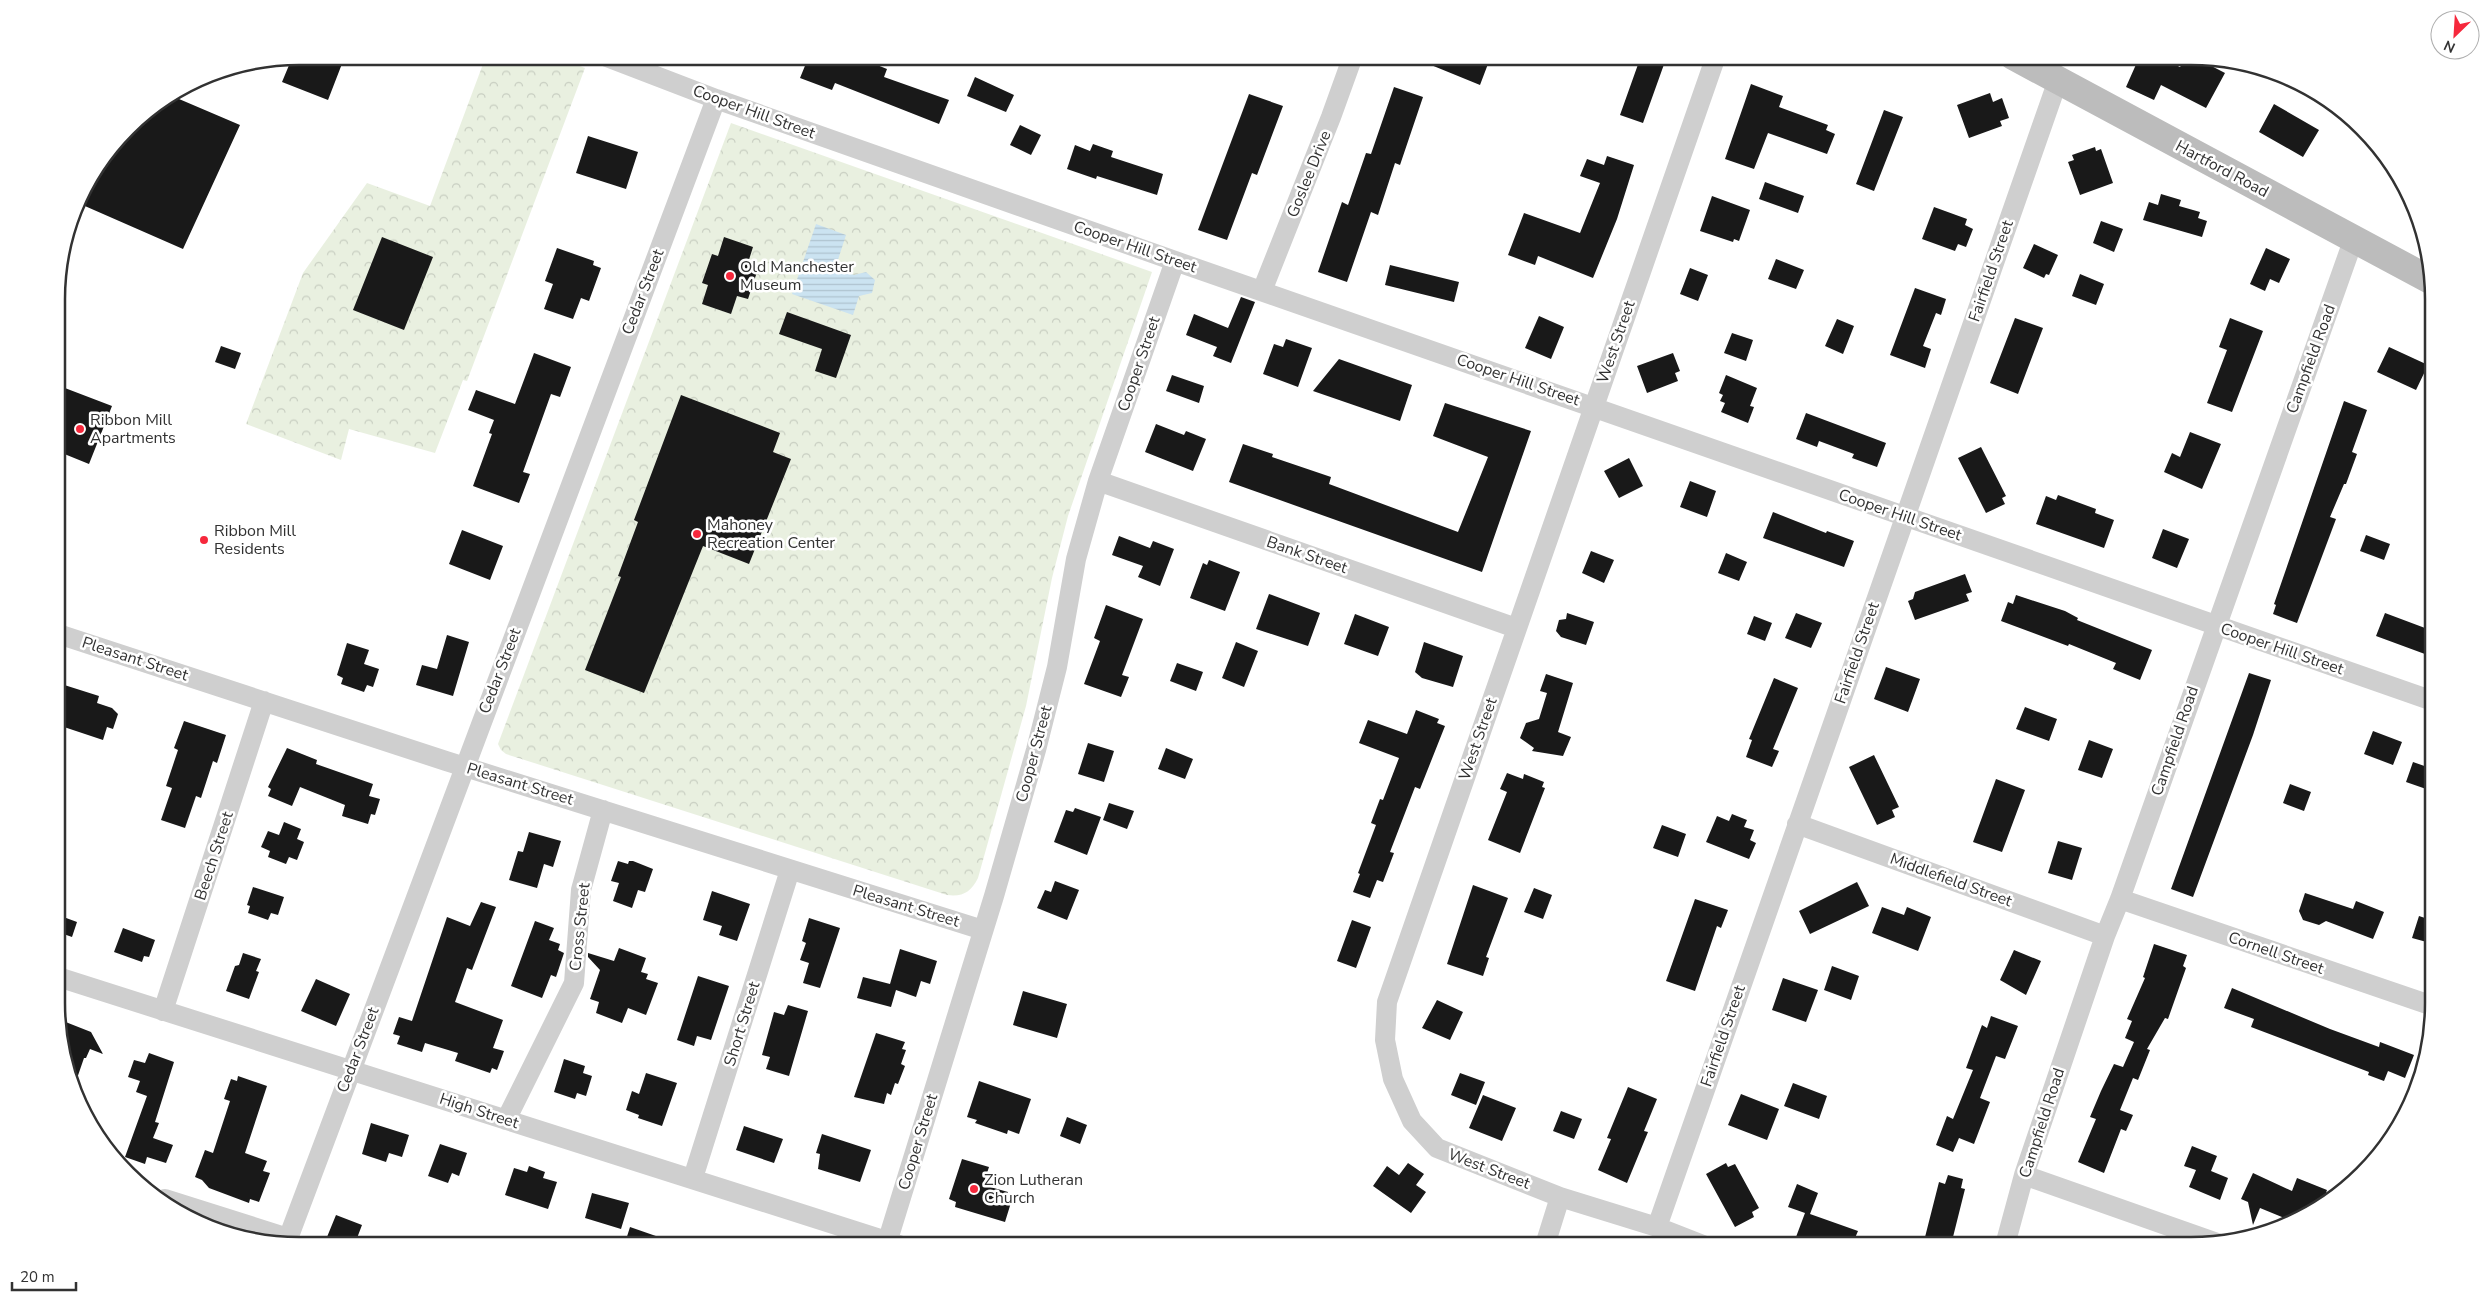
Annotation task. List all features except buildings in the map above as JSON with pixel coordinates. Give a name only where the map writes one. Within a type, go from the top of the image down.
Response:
[{"type":"main road","name":"Hartford Road","points":[[2030,65],[2423,276]]},
{"type":"street","name":"Cooper Hill Street","points":[[627,65],[716,99],[1175,261],[2425,698]]},
{"type":"street","name":"Goslee Drive","points":[[1262,291],[1350,65]]},
{"type":"street","name":"West Street","points":[[1683,1237],[1657,1227],[1560,1197],[1437,1148],[1412,1121],[1393,1079],[1385,1040],[1387,1002],[1713,65]]},
{"type":"street","name":"Fairfield Street","points":[[1657,1227],[2058,80]]},
{"type":"street","name":"Cedar Street","points":[[289,1236],[716,99]]},
{"type":"street","name":"Campfield Road","points":[[2006,1237],[2024,1176],[2105,936],[2120,899],[2215,626],[2354,238]]},
{"type":"street","name":"Cooper Street","points":[[893,1237],[1036,750],[1057,667],[1076,559],[1098,481],[1175,261]]},
{"type":"street","name":"Bank Street","points":[[1098,481],[1516,628]]},
{"type":"street","name":"Pleasant Street","points":[[65,636],[464,767],[984,930]]},
{"type":"street","name":"Beech Street","points":[[163,1010],[264,701]]},
{"type":"street","name":"Cross Street","points":[[506,1120],[574,983],[581,890],[603,810]]},
{"type":"street","name":"Middlefield Street","points":[[1797,824],[2105,936]]},
{"type":"street","name":"Short Street","points":[[693,1178],[790,870]]},
{"type":"street","name":"Cornell Street","points":[[2120,899],[2425,1003]]},
{"type":"street","name":"High Street","points":[[65,979],[693,1178],[870,1237]]},
{"type":"street","points":[[2024,1176],[2199,1236]]},
{"type":"street","points":[[1548,1237],[1560,1197]]},
{"type":"street","points":[[179,1204],[270,1235]]},
{"type":"green space","points":[[483,65],[577,65],[585,68],[467,381],[463,380],[435,453],[349,429],[341,460],[246,424],[303,273],[367,183],[430,206]]},
{"type":"green space","points":[[731,123],[1152,272],[1068,516],[1052,578],[1026,706],[978,878],[969,890],[962,894],[947,895],[506,754],[498,744]]},
{"type":"water","points":[[816,224],[846,235],[835,269],[854,275],[866,272],[875,280],[872,293],[859,296],[853,315],[792,294]]},
{"type":"place","name":"Old Manchester Museum","points":[[730,276]]},
{"type":"place","name":"Ribbon Mill Apartments","points":[[80,429]]},
{"type":"place","name":"Mahoney Recreation Center","points":[[697,534]]},
{"type":"place","name":"Ribbon Mill Residents","points":[[204,540]]},
{"type":"place","name":"Zion Lutheran Church","points":[[974,1189]]}]
